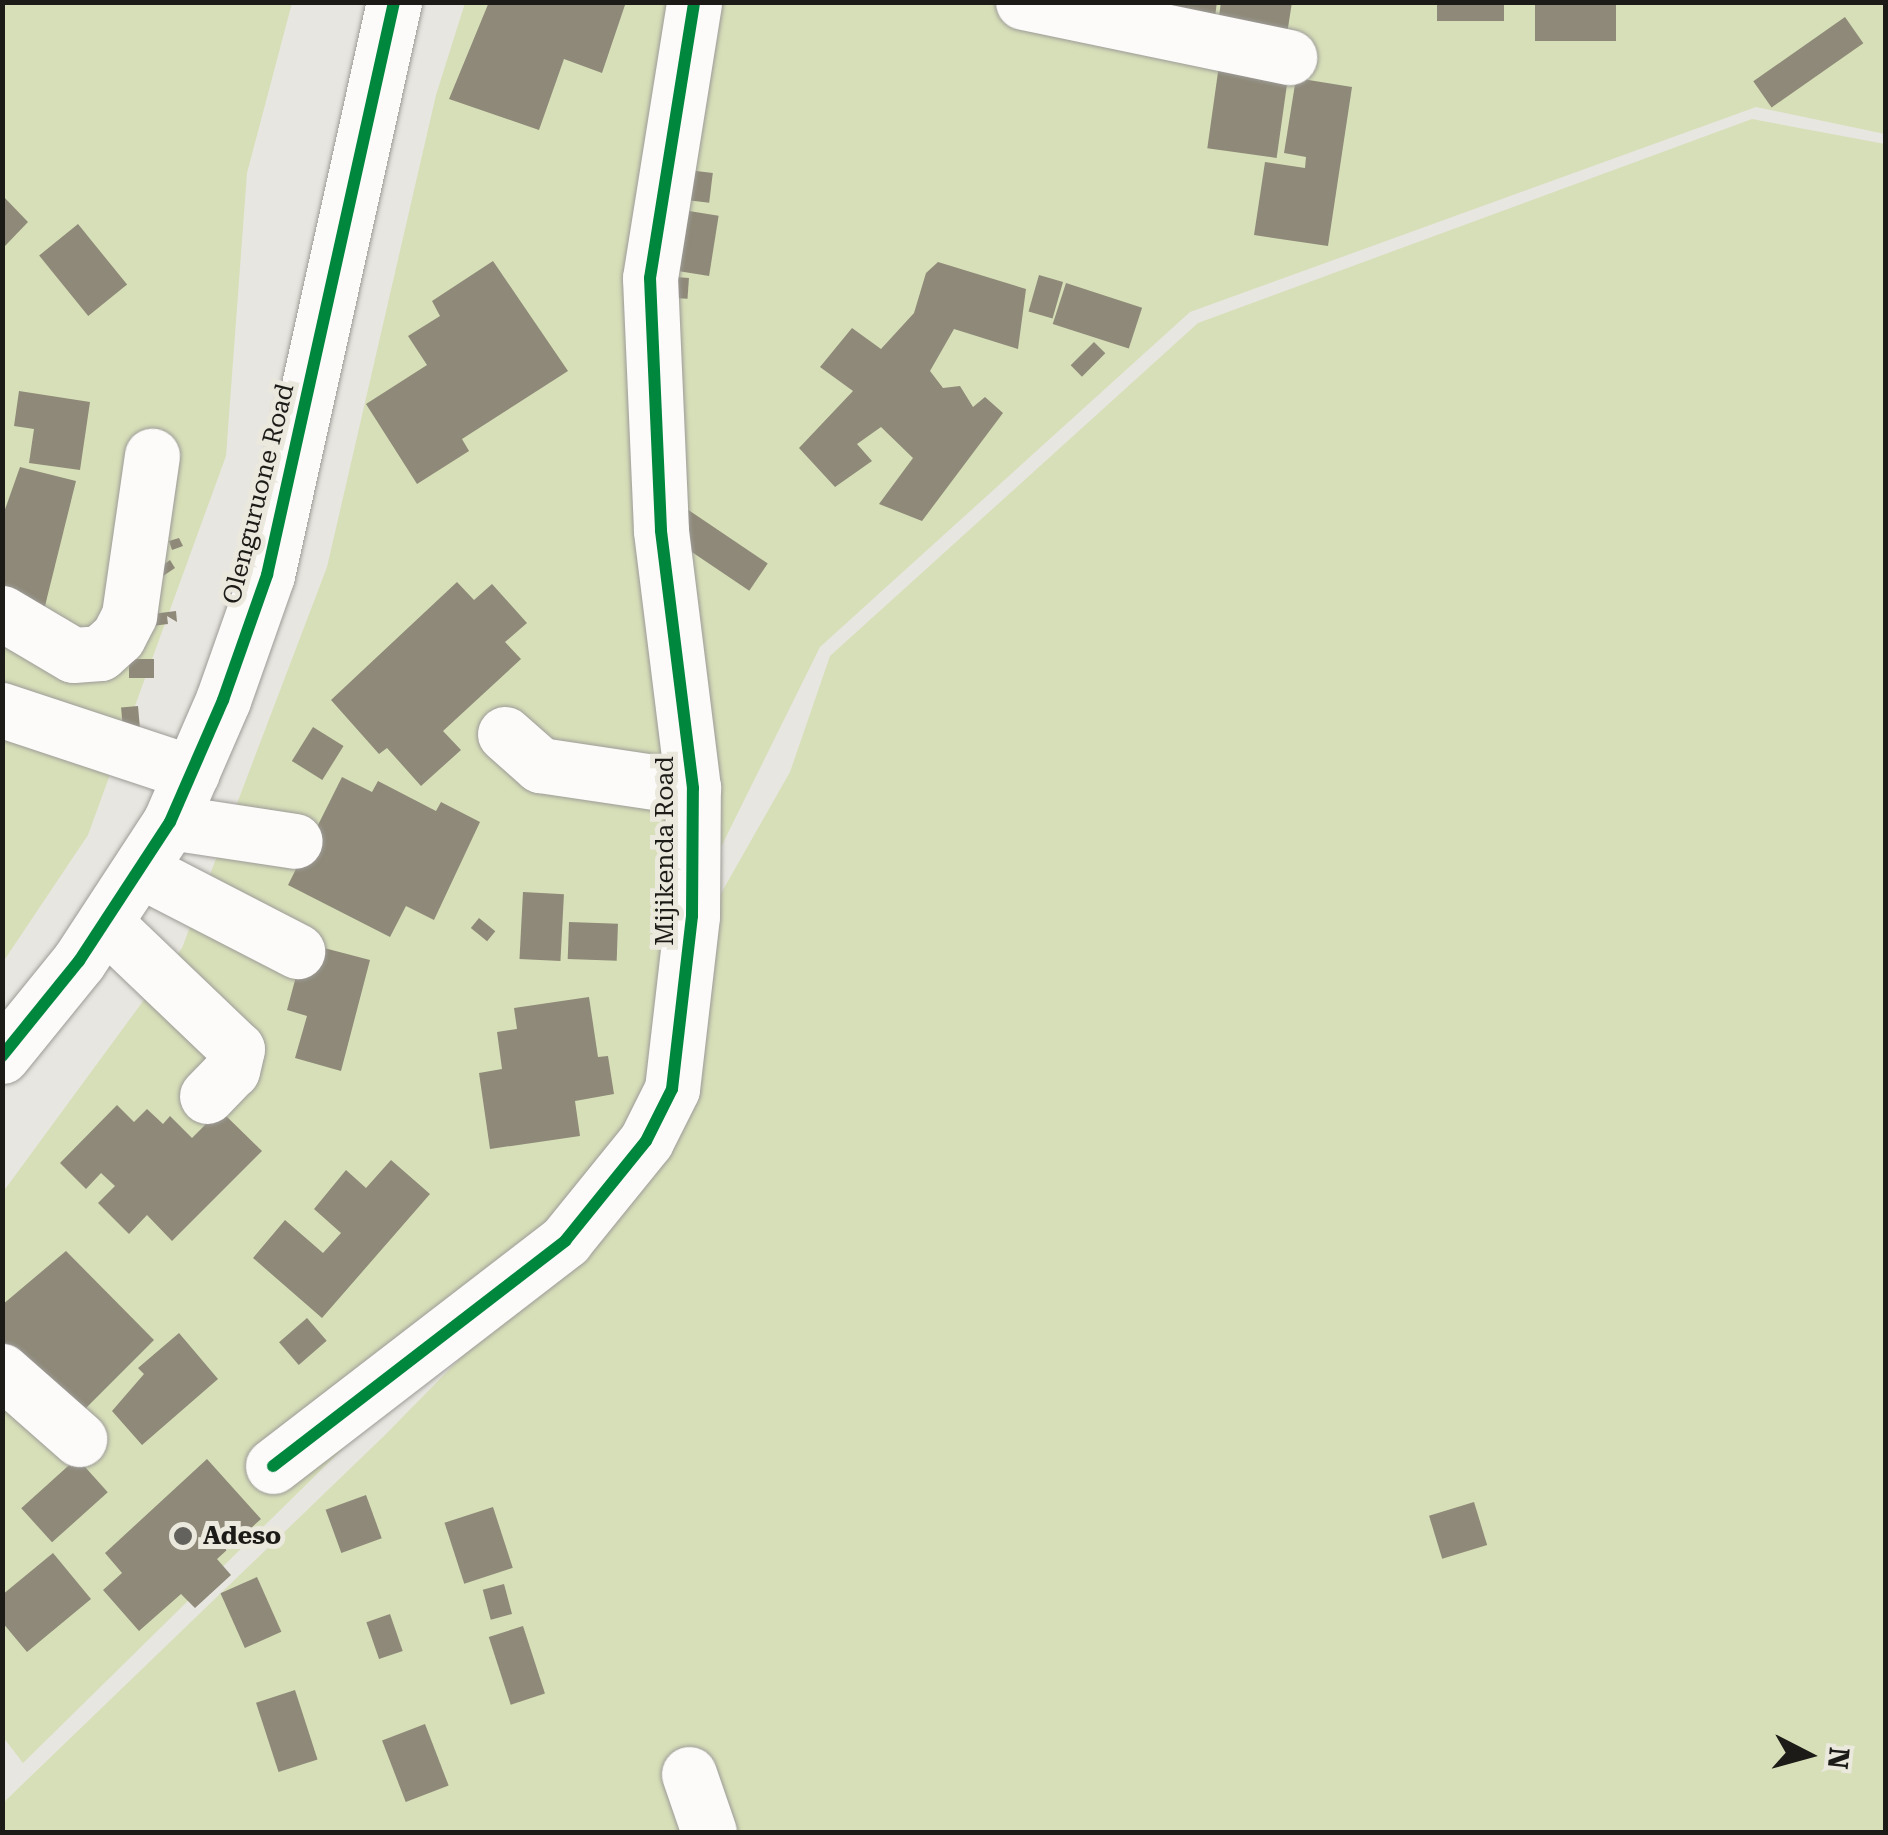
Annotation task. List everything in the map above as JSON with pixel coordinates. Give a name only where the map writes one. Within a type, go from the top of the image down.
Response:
[{"type":"street","name":"Olenguruone Road","points":[[2,1056],[106,924],[181,797],[267,575],[394,2]]},
{"type":"street","name":"Mijikenda Road","points":[[273,1466],[565,1241],[659,1121],[679,1056],[692,916],[692,788],[662,530],[650,312],[659,192],[694,2]]},
{"type":"street","points":[[1022,2],[1290,57]]},
{"type":"street","points":[[2,613],[73,656],[100,653],[118,638],[129,615],[152,456]]},
{"type":"street","points":[[2,710],[181,797],[295,841]]},
{"type":"street","points":[[505,734],[540,764],[692,788]]},
{"type":"street","points":[[140,870],[296,950]]},
{"type":"street","points":[[106,924],[238,1049],[232,1070],[207,1096]]},
{"type":"street","points":[[2,1370],[80,1439]]},
{"type":"street","points":[[688,1774],[709,1832]]},
{"type":"green space","points":[[3,3],[292,3],[247,173],[226,456],[88,835],[3,962]]},
{"type":"green space","points":[[465,3],[1885,3],[1885,134],[1756,107],[1190,312],[820,647],[720,849],[670,1127],[23,1763],[3,1737],[3,1192],[182,948],[327,567],[436,95]]},
{"type":"green space","points":[[1752,119],[1885,144],[1885,1832],[3,1832],[3,1803],[385,1435],[683,1131],[720,895],[790,772],[830,656],[1198,323]]},
{"type":"building","points":[[489,2],[626,2],[602,73],[564,59],[539,130],[449,99]]},
{"type":"building","points":[[1119,2],[1217,2],[1214,24]]},
{"type":"building","points":[[1221,2],[1292,2],[1287,34],[1218,24]]},
{"type":"building","points":[[1437,2],[1504,2],[1504,21],[1437,21]]},
{"type":"building","points":[[1535,2],[1616,2],[1616,41],[1535,41]]},
{"type":"building","points":[[1845,17],[1863,43],[1772,107],[1753,81]]},
{"type":"building","points":[[1219,65],[1288,75],[1277,158],[1207,148]]},
{"type":"building","points":[[1296,78],[1352,87],[1328,246],[1254,235],[1265,162],[1305,168],[1306,157],[1284,153]]},
{"type":"building","points":[[688,170],[713,173],[709,203],[684,200]]},
{"type":"building","points":[[2,195],[28,222],[5,246],[2,243]]},
{"type":"building","points":[[689,211],[719,216],[709,276],[679,271]]},
{"type":"building","points":[[78,224],[127,285],[88,316],[39,255]]},
{"type":"building","points":[[493,261],[568,371],[462,439],[469,451],[417,484],[366,404],[427,365],[408,336],[440,316],[432,301]]},
{"type":"building","points":[[938,262],[1026,289],[1018,349],[954,329],[930,371],[943,388],[960,386],[973,407],[985,397],[1003,413],[922,521],[879,504],[913,458],[881,427],[857,444],[872,461],[835,487],[799,448],[853,391],[820,367],[852,328],[881,349],[914,313],[926,273]]},
{"type":"building","points":[[1039,275],[1063,282],[1053,318],[1029,312]]},
{"type":"building","points":[[676,277],[689,278],[688,299],[675,298]]},
{"type":"building","points":[[1066,283],[1142,308],[1129,349],[1053,324]]},
{"type":"building","points":[[1094,342],[1105,353],[1082,377],[1071,365]]},
{"type":"building","points":[[19,391],[90,402],[80,470],[29,463],[34,429],[14,426]]},
{"type":"building","points":[[20,467],[76,481],[44,610],[2,600],[2,518]]},
{"type":"building","points":[[684,507],[768,563],[749,591],[666,534]]},
{"type":"building","points":[[179,538],[183,546],[172,550],[169,541]]},
{"type":"building","points":[[170,560],[175,568],[163,576],[159,568]]},
{"type":"building","points":[[457,582],[474,600],[492,584],[527,623],[505,642],[521,659],[443,731],[461,750],[421,786],[387,748],[379,754],[331,700]]},
{"type":"building","points":[[176,611],[177,622],[167,616],[168,624],[152,626],[152,614]]},
{"type":"building","points":[[129,659],[154,659],[154,678],[129,678]]},
{"type":"building","points":[[138,706],[140,728],[123,729],[121,707]]},
{"type":"building","points":[[313,727],[344,746],[322,780],[292,761]]},
{"type":"building","points":[[342,777],[372,792],[378,781],[436,811],[441,802],[480,822],[434,920],[406,906],[390,937],[288,885]]},
{"type":"building","points":[[523,892],[564,894],[560,961],[519,959]]},
{"type":"building","points":[[479,918],[495,931],[487,941],[471,928]]},
{"type":"building","points":[[569,922],[618,924],[617,961],[568,959]]},
{"type":"building","points":[[305,943],[370,960],[341,1071],[295,1058],[307,1016],[287,1010]]},
{"type":"building","points":[[589,997],[598,1057],[608,1056],[614,1094],[575,1101],[580,1136],[490,1149],[479,1073],[502,1069],[497,1032],[517,1029],[514,1008]]},
{"type":"building","points":[[117,1105],[134,1122],[147,1109],[163,1124],[170,1116],[192,1138],[220,1110],[262,1151],[172,1241],[147,1215],[129,1234],[98,1203],[115,1186],[101,1173],[86,1189],[60,1163]]},
{"type":"building","points":[[391,1160],[430,1194],[322,1318],[253,1258],[285,1220],[323,1253],[341,1233],[314,1209],[346,1170],[366,1188]]},
{"type":"building","points":[[66,1251],[154,1340],[73,1421],[2,1351],[2,1305]]},
{"type":"building","points":[[307,1318],[327,1341],[299,1365],[279,1342]]},
{"type":"building","points":[[179,1333],[218,1379],[142,1445],[112,1411],[144,1374],[138,1368]]},
{"type":"building","points":[[77,1458],[108,1492],[52,1542],[21,1508]]},
{"type":"building","name":"Adeso","points":[[207,1459],[261,1519],[217,1559],[231,1575],[195,1608],[181,1594],[139,1631],[103,1590],[122,1573],[105,1553]]},
{"type":"building","points":[[366,1495],[382,1538],[341,1553],[326,1510]]},
{"type":"building","points":[[1474,1502],[1487,1545],[1442,1559],[1429,1516]]},
{"type":"building","points":[[493,1507],[513,1568],[464,1584],[444,1523]]},
{"type":"building","points":[[53,1553],[91,1599],[27,1652],[2,1622],[2,1595]]},
{"type":"building","points":[[257,1577],[281,1632],[245,1648],[220,1593]]},
{"type":"building","points":[[504,1584],[512,1614],[491,1620],[483,1590]]},
{"type":"building","points":[[390,1614],[403,1651],[379,1659],[366,1622]]},
{"type":"building","points":[[523,1626],[545,1694],[511,1705],[489,1637]]},
{"type":"building","points":[[295,1690],[318,1759],[279,1772],[256,1703]]},
{"type":"building","points":[[425,1724],[449,1786],[406,1802],[382,1740]]},
{"type":"cycle path","points":[[2,1056],[79,961],[170,822],[223,700],[267,575],[394,2]]},
{"type":"cycle path","points":[[273,1466],[565,1241],[646,1141],[672,1089],[692,916],[693,788],[661,530],[650,278],[694,2]]},
{"type":"place","name":"Adeso","points":[[183,1536]]}]
